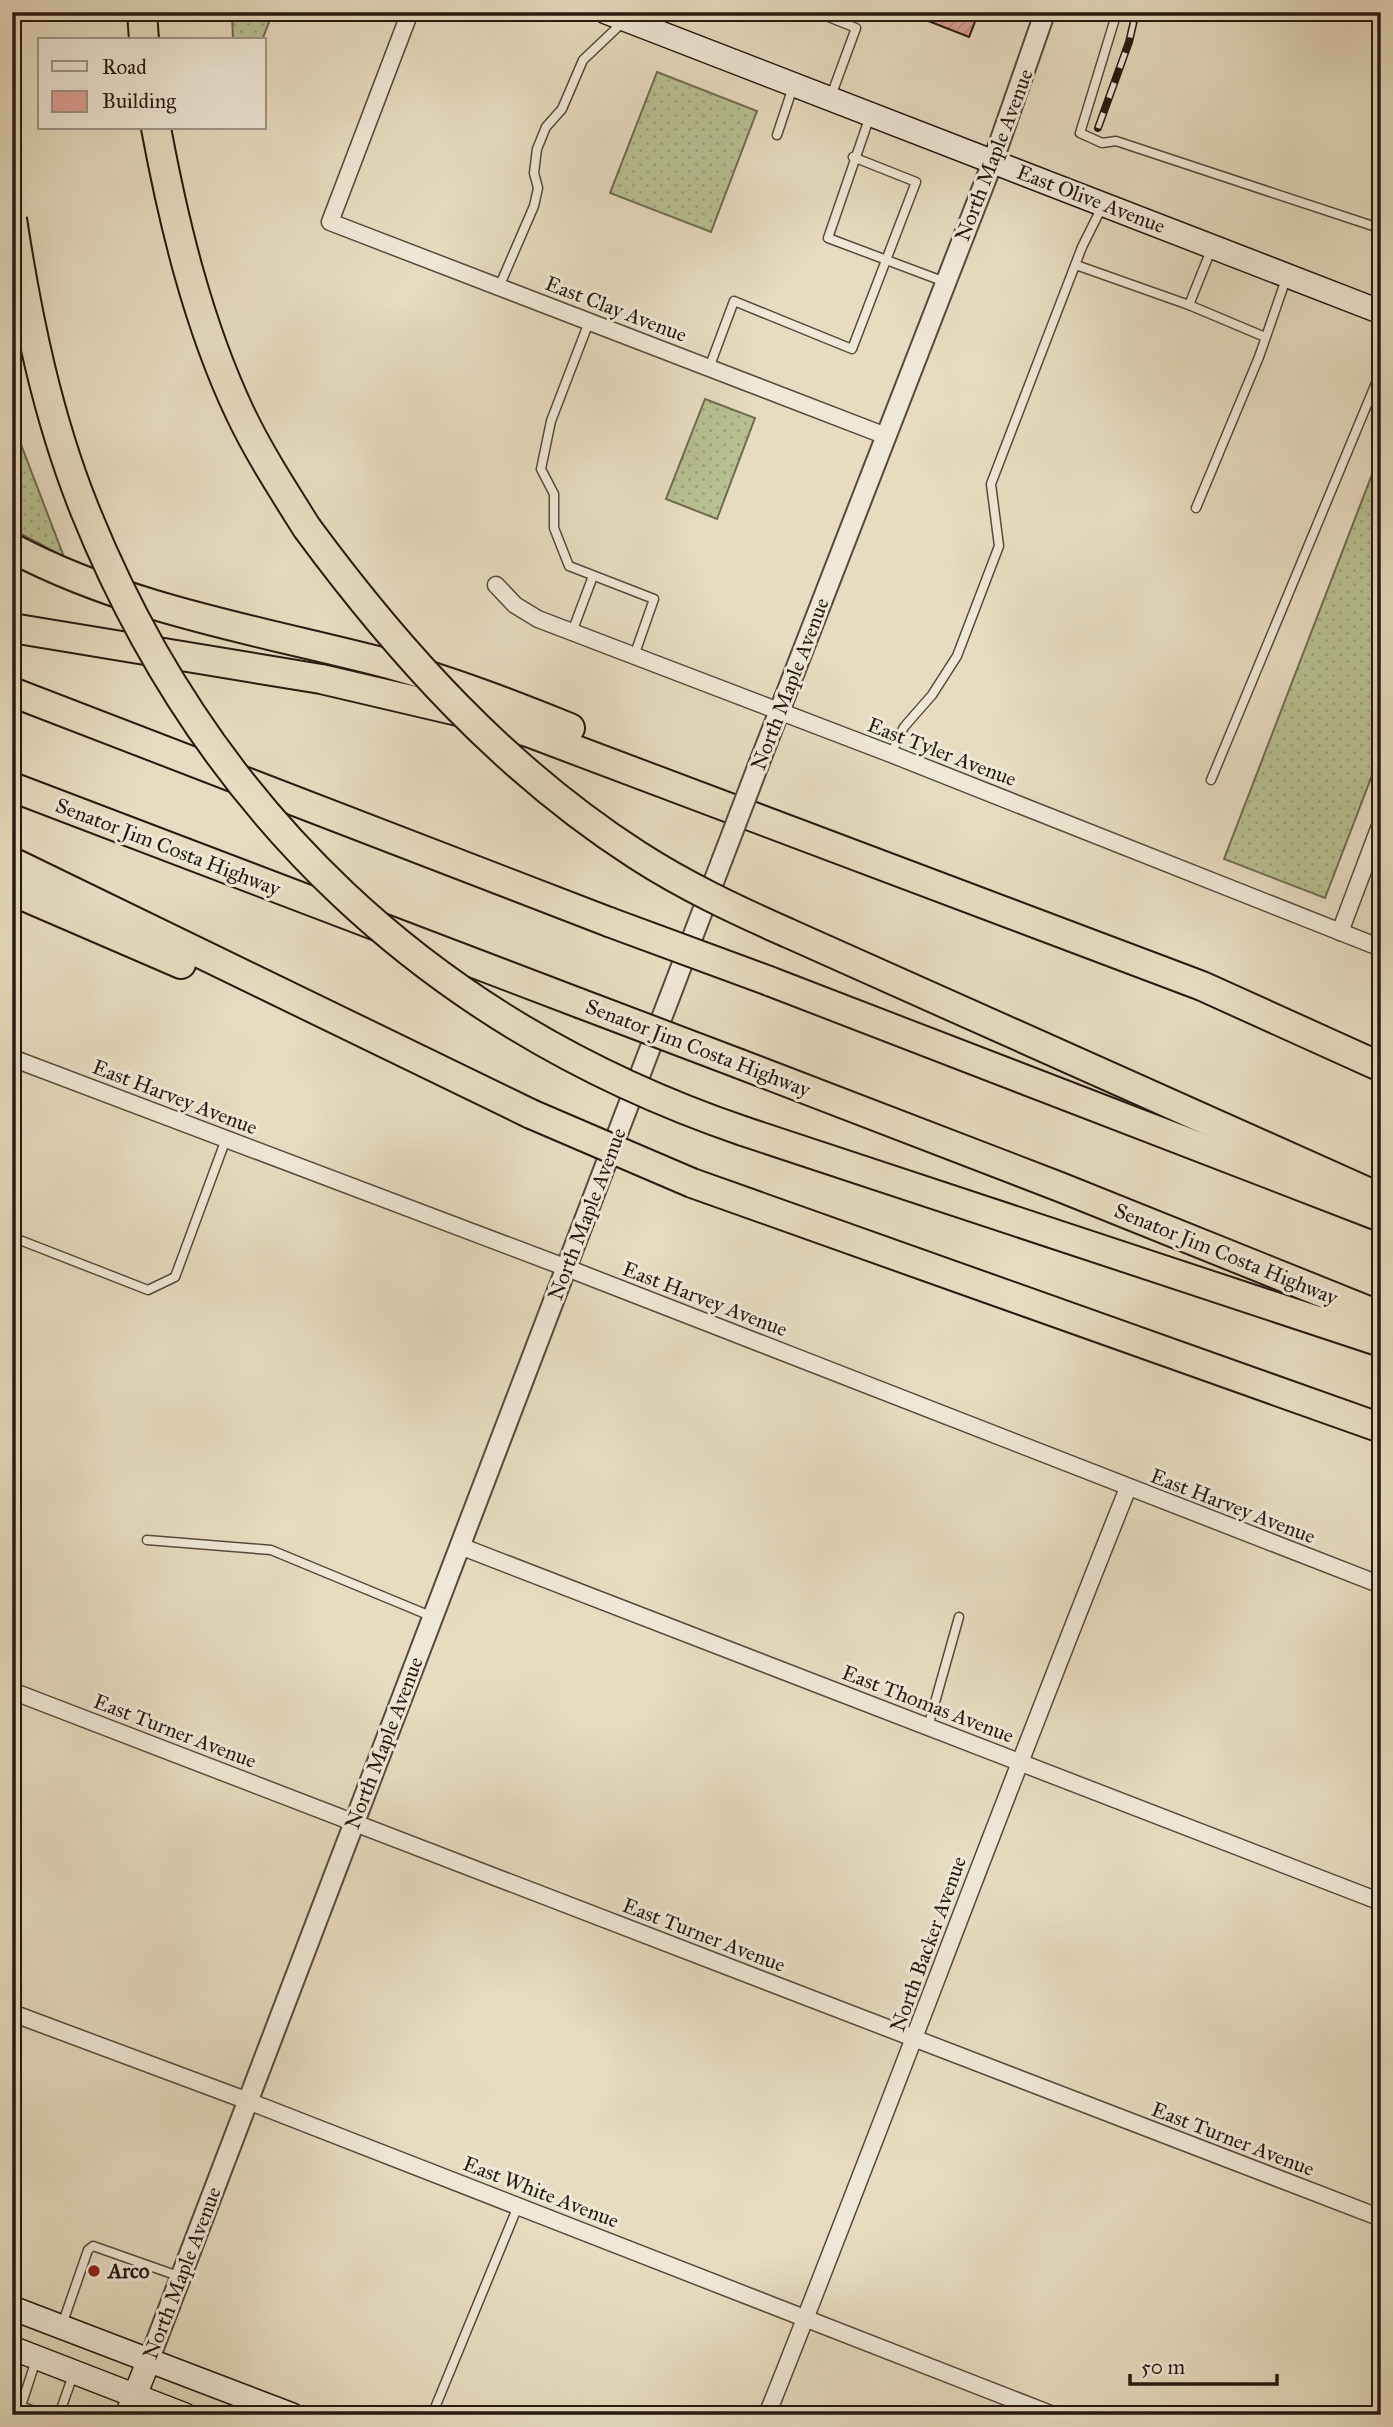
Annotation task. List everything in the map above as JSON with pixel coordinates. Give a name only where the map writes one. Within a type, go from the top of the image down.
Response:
[{"type":"highway","points":[[142,12],[144,38]]},
{"type":"highway","points":[[156,130],[195,294],[216,353],[239,412],[307,528],[408,656],[451,701],[554,794],[663,870],[788,933],[1381,1198]]},
{"type":"highway","points":[[12,219],[44,386],[84,507],[145,638],[220,757],[264,813],[367,918],[486,1008],[575,1061],[632,1089],[743,1131],[1381,1342]]},
{"type":"highway","points":[[12,548],[80,579],[149,603],[390,665],[471,690],[577,731],[808,836]]},
{"type":"highway","points":[[12,628],[321,679],[462,712],[570,747],[1202,986],[1381,1066]]},
{"type":"highway","points":[[12,692],[1381,1217]]},
{"type":"highway","name":"Senator Jim Costa Highway","points":[[12,787],[1060,1187],[1381,1317]]},
{"type":"highway","points":[[12,863],[531,1114]]},
{"type":"highway","points":[[12,891],[692,1183],[1381,1429]]},
{"type":"main road","name":"East Olive Avenue","points":[[622,15],[1381,312]]},
{"type":"main road","points":[[12,2308],[292,2415]]},
{"type":"main road","points":[[12,2348],[74,2372],[131,2405],[185,2415]]},
{"type":"main road","name":"North Maple Avenue","points":[[131,2405],[149,2360]]},
{"type":"street","name":"East Clay Avenue","points":[[410,12],[330,222],[886,436]]},
{"type":"street","name":"North Maple Avenue","points":[[149,2360],[778,712],[993,161],[1045,12]]},
{"type":"street","name":"East Tyler Avenue","points":[[496,585],[515,606],[572,633],[891,754],[1381,948]]},
{"type":"street","points":[[1339,933],[1381,823]]},
{"type":"street","name":"East Harvey Avenue","points":[[13,1061],[566,1268],[1381,1585]]},
{"type":"street","name":"North Backer Avenue","points":[[766,2415],[915,2039],[1018,1762],[1128,1488]]},
{"type":"street","name":"East Thomas Avenue","points":[[460,1546],[1381,1902]]},
{"type":"street","name":"East Turner Avenue","points":[[12,1691],[1381,2218]]},
{"type":"street","name":"East White Avenue","points":[[12,2013],[248,2101],[1053,2415]]},
{"type":"lane","points":[[816,12],[856,28],[830,98]]},
{"type":"lane","points":[[1117,12],[1080,133],[1102,143],[1116,141],[1373,226],[1381,232]]},
{"type":"lane","points":[[499,287],[534,206],[538,188],[534,173],[537,149],[546,127],[562,109],[583,60],[622,15]]},
{"type":"lane","points":[[777,135],[794,84]]},
{"type":"lane","points":[[871,114],[853,158],[848,184],[828,239],[945,282]]},
{"type":"lane","points":[[709,368],[733,301],[852,349],[916,182],[853,158]]},
{"type":"lane","points":[[891,754],[904,727],[932,695],[957,656],[999,546],[991,484],[1076,265],[1103,204]]},
{"type":"lane","points":[[1189,305],[1212,247]]},
{"type":"lane","points":[[1076,265],[1189,305],[1265,337]]},
{"type":"lane","points":[[1196,508],[1287,275]]},
{"type":"lane","points":[[589,321],[551,421],[541,469],[554,494],[554,528],[569,566],[654,599],[634,657]]},
{"type":"lane","points":[[1212,780],[1381,371]]},
{"type":"lane","points":[[572,633],[593,576]]},
{"type":"lane","points":[[12,1237],[148,1290],[175,1277],[226,1139]]},
{"type":"lane","points":[[146,1540],[271,1550],[433,1617]]},
{"type":"lane","points":[[928,1727],[958,1617]]},
{"type":"lane","points":[[432,2415],[518,2206]]},
{"type":"lane","points":[[61,2327],[88,2250],[93,2246],[181,2277]]},
{"type":"lane","points":[[37,2358],[17,2405],[45,2415]]},
{"type":"lane","points":[[59,2415],[74,2372]]},
{"type":"green space","points":[[232,12],[273,12],[263,38],[233,38]]},
{"type":"green space","points":[[657,72],[757,111],[711,232],[610,193]]},
{"type":"green space","points":[[705,399],[755,418],[717,519],[666,499]]},
{"type":"green space","points":[[12,421],[64,557],[12,529]]},
{"type":"green space","points":[[1381,451],[1381,752],[1325,898],[1224,859]]},
{"type":"building","points":[[959,12],[976,19],[969,37],[908,13]]},
{"type":"railway","points":[[1098,128],[1129,42],[1136,12]]},
{"type":"place","name":"Arco","points":[[94,2271]]}]
